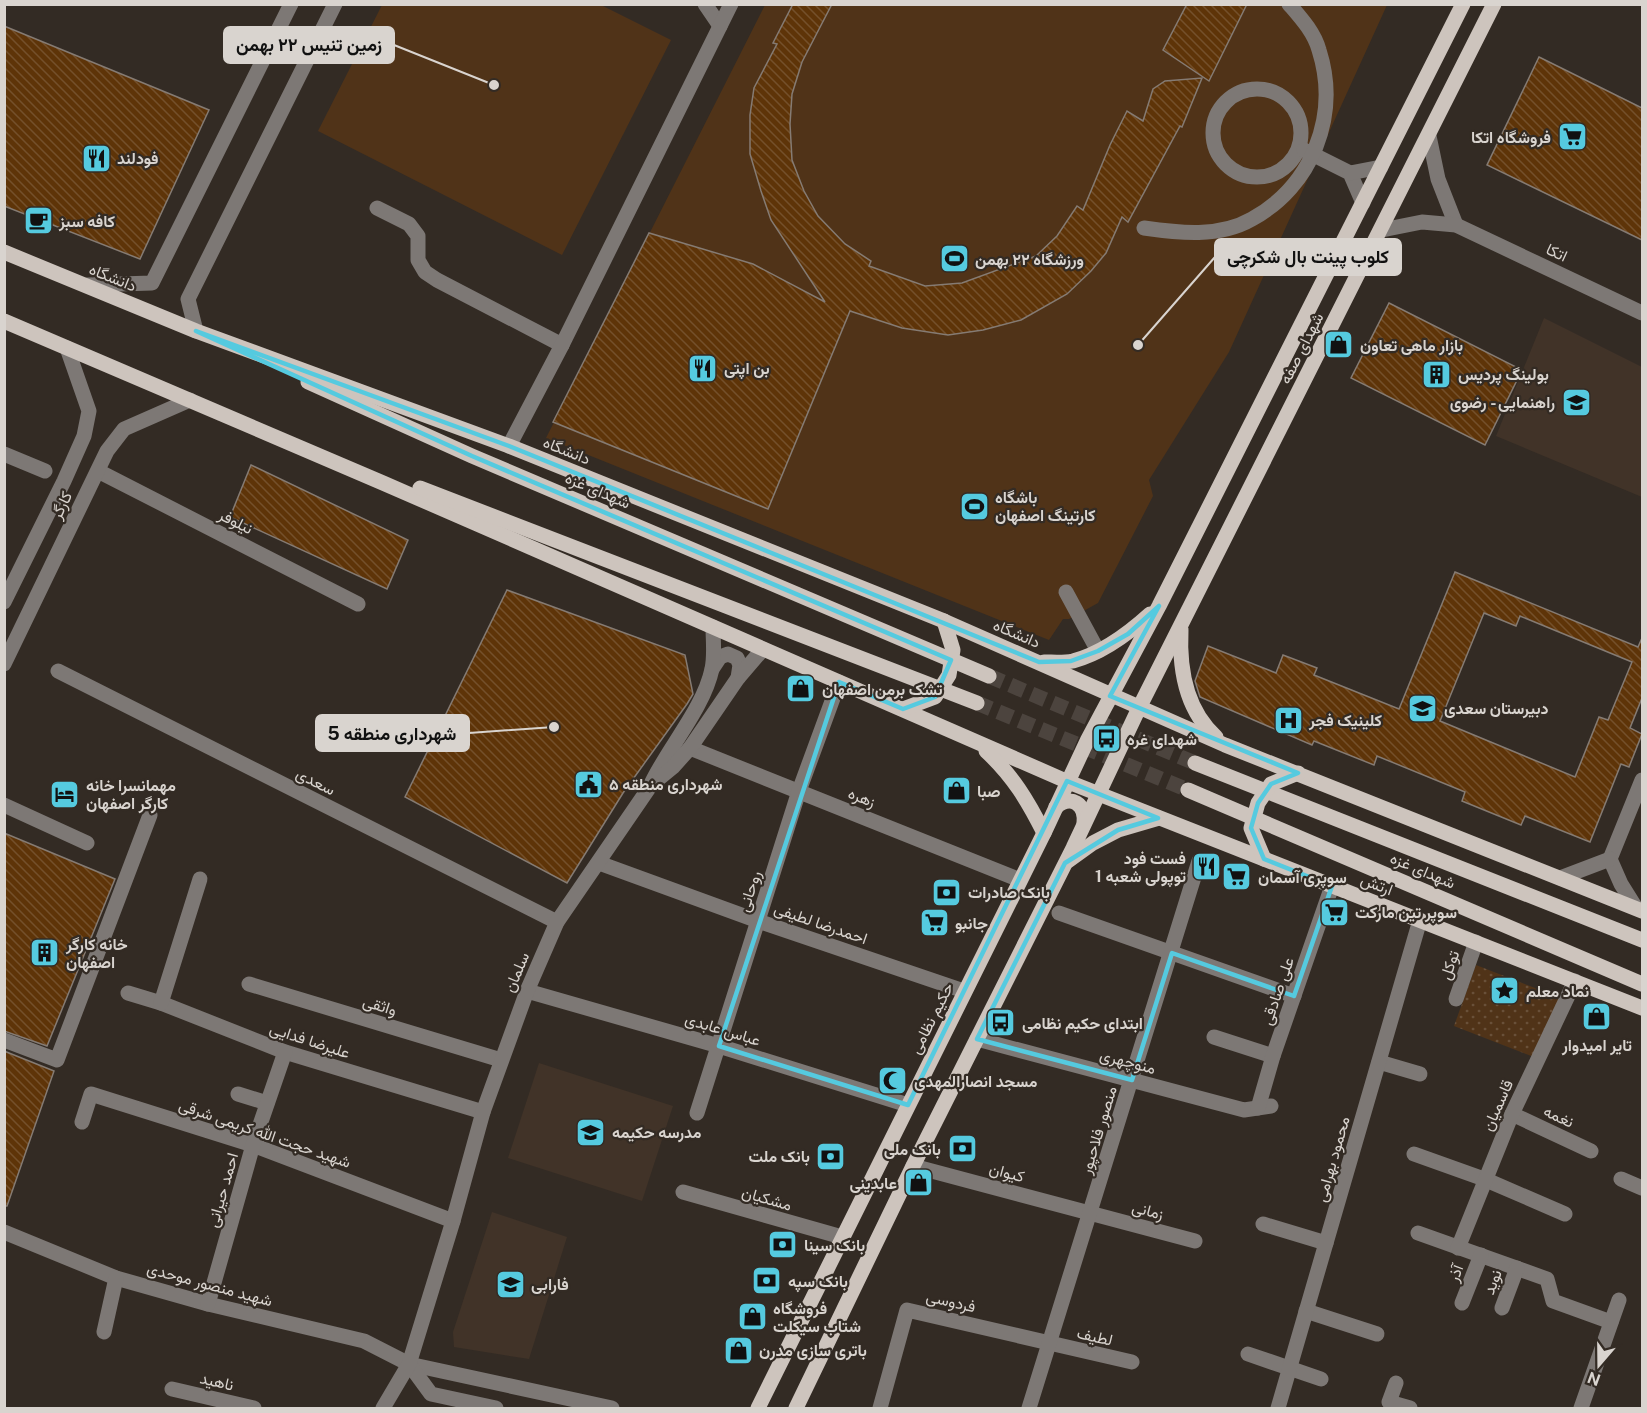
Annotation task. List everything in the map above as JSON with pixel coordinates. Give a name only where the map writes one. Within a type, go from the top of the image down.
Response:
[{"type":"main road","name":"شهدای صفه","points":[[1088,739],[1159,606],[1463,4]]},
{"type":"main road","name":"شهدای صفه","points":[[1098,794],[1181,624],[1382,230],[1494,4]]},
{"type":"main road","name":"دانشگاه","points":[[4,252],[196,331],[509,446],[944,621],[1139,708]]},
{"type":"main road","points":[[4,321],[975,740],[1067,782]]},
{"type":"main road","name":"شهدای غزه","points":[[196,331],[472,456],[989,676]]},
{"type":"main road","points":[[190,400],[977,703]]},
{"type":"main road","points":[[1039,662],[1071,661],[1098,651],[1128,634],[1159,606]]},
{"type":"main road","points":[[903,709],[935,697],[949,675],[953,650],[944,621]]},
{"type":"main road","points":[[1181,624],[1180,655],[1191,704],[1204,726],[1226,745]]},
{"type":"main road","points":[[1139,708],[1640,910]]},
{"type":"main road","name":"حکیم نظامی","points":[[758,1408],[1044,833],[1088,739]]},
{"type":"main road","points":[[975,740],[1004,767],[1026,798],[1044,833]]},
{"type":"main road","name":"شهدای غزه","points":[[1195,763],[1642,940]]},
{"type":"main road","points":[[1264,859],[1251,828],[1258,803],[1271,784],[1298,773]]},
{"type":"main road","name":"ارتش","points":[[1067,782],[1642,1008]]},
{"type":"main road","name":"شهدای غزه","points":[[1188,790],[1642,984]]},
{"type":"main road","points":[[796,1408],[977,1039],[1051,910],[1065,863],[1098,794]]},
{"type":"main road","points":[[1056,807],[1069,800],[1077,802],[1083,807],[1084,823]]},
{"type":"main road","points":[[1065,863],[1118,830],[1159,818]]},
{"type":"street","points":[[87,285],[152,283],[291,4]]},
{"type":"street","points":[[196,331],[188,299],[335,4]]},
{"type":"street","points":[[705,4],[720,26]]},
{"type":"street","points":[[509,446],[562,345],[731,4]]},
{"type":"street","points":[[1144,228],[1182,233],[1217,231],[1251,220],[1279,201],[1301,176],[1322,133],[1326,100],[1325,74],[1319,48],[1307,24],[1289,4]]},
{"type":"street","points":[[1259,88],[1275,92],[1288,102],[1297,116],[1301,131],[1299,147],[1290,161],[1278,171],[1263,176],[1246,175],[1231,168],[1220,157],[1214,142],[1213,126],[1218,111],[1229,98],[1243,91],[1259,88]]},
{"type":"street","points":[[1382,230],[1422,222],[1456,225],[1438,179],[1429,136]]},
{"type":"street","points":[[1299,147],[1350,173],[1363,203]]},
{"type":"street","points":[[1350,173],[1381,166]]},
{"type":"street","points":[[377,208],[409,225],[418,236],[418,260],[425,272],[562,345]]},
{"type":"street","name":"اتکا","points":[[1456,225],[1642,313]]},
{"type":"street","name":"کارگر","points":[[4,602],[84,435],[89,411],[67,348]]},
{"type":"street","name":"کارگر","points":[[4,663],[107,451],[124,429],[190,400]]},
{"type":"street","points":[[4,454],[45,471]]},
{"type":"street","name":"نیلوفر","points":[[98,471],[358,604]]},
{"type":"street","points":[[1066,592],[1098,651]]},
{"type":"street","points":[[712,670],[713,627]]},
{"type":"street","name":"سلمان","points":[[382,1408],[409,1364],[453,1221],[483,1112],[527,991],[557,922],[651,785],[673,767],[690,748],[738,678],[763,649]]},
{"type":"street","points":[[651,785],[663,760],[686,727],[720,657],[728,654],[736,658],[740,665],[738,678]]},
{"type":"street","name":"سعدی","points":[[58,671],[557,922]]},
{"type":"street","name":"روحانی","points":[[697,1113],[800,791],[839,682]]},
{"type":"street","name":"زهره","points":[[690,748],[1020,880]]},
{"type":"street","points":[[1560,878],[1610,859],[1641,786]]},
{"type":"street","points":[[4,805],[87,843]]},
{"type":"street","points":[[4,1040],[57,1060],[150,815]]},
{"type":"street","points":[[1610,859],[1621,884],[1640,910]]},
{"type":"street","name":"منصور فلاحپور","points":[[1029,1408],[1199,861]]},
{"type":"street","name":"احمدرضا لطیفی","points":[[599,863],[758,921],[964,991]]},
{"type":"street","points":[[161,1003],[200,879]]},
{"type":"street","name":"علی صادقی","points":[[1264,1107],[1273,1056],[1332,886]]},
{"type":"street","points":[[1051,910],[1294,996]]},
{"type":"street","name":"محمود بهرامی","points":[[1278,1408],[1420,920]]},
{"type":"street","name":"توکل","points":[[1456,999],[1476,942]]},
{"type":"street","name":"قاسمیان","points":[[1458,1248],[1512,1114],[1575,981]]},
{"type":"street","name":"واثقی","points":[[249,984],[501,1060]]},
{"type":"street","name":"عباس عابدی","points":[[527,991],[719,1046],[908,1105]]},
{"type":"street","name":"علیرضا فدایی","points":[[128,993],[161,1003],[285,1052],[483,1112]]},
{"type":"street","points":[[1214,1037],[1273,1056]]},
{"type":"street","name":"منوچهری","points":[[977,1039],[1244,1110],[1264,1107]]},
{"type":"street","name":"احمد حیرانی","points":[[208,1304],[254,1145],[285,1052]]},
{"type":"street","points":[[1379,1062],[1420,1074]]},
{"type":"street","name":"شهید حجت الله کریمی شرقی","points":[[81,1122],[91,1094],[254,1145],[453,1221]]},
{"type":"street","points":[[238,1094],[267,1103]]},
{"type":"street","name":"نغمه","points":[[1512,1114],[1591,1151]]},
{"type":"street","points":[[1414,1154],[1484,1179],[1565,1214]]},
{"type":"street","name":"کیوان","points":[[913,1166],[1091,1213]]},
{"type":"street","points":[[1622,1179],[1642,1188]]},
{"type":"street","name":"مشکیان","points":[[683,1192],[842,1237]]},
{"type":"street","name":"زمانی","points":[[1091,1213],[1196,1241]]},
{"type":"street","points":[[1263,1224],[1326,1243]]},
{"type":"street","name":"شهید منصور موحدی","points":[[4,1232],[116,1278],[208,1304],[364,1341],[409,1364],[612,1408]]},
{"type":"street","points":[[1418,1233],[1547,1279],[1553,1300],[1611,1322]]},
{"type":"street","name":"آذر","points":[[1462,1303],[1481,1255]]},
{"type":"street","name":"نوید","points":[[1502,1308],[1516,1268]]},
{"type":"street","points":[[104,1332],[116,1278]]},
{"type":"street","points":[[1581,1408],[1619,1300]]},
{"type":"street","name":"فردوسی","points":[[880,1408],[907,1310],[1050,1344]]},
{"type":"street","points":[[1306,1311],[1377,1334]]},
{"type":"street","name":"لطیف","points":[[1050,1344],[1132,1362]]},
{"type":"street","points":[[1248,1353],[1321,1379]]},
{"type":"street","name":"شهید منصور موحدی","points":[[409,1364],[432,1394],[496,1408]]},
{"type":"street","points":[[1396,1383],[1389,1402],[1410,1408]]},
{"type":"street","name":"ناهید","points":[[172,1389],[254,1408]]},
{"type":"highlighted area","points":[[196,331],[509,446],[1039,662],[1071,661],[1098,651],[1128,634],[1159,606],[1110,696],[1298,773],[1271,784],[1258,803],[1251,828],[1264,859],[1332,886],[1294,996],[1172,953],[1132,1080],[977,1039],[1065,863],[1118,830],[1158,818],[1067,781],[908,1105],[719,1046],[839,682],[903,709],[935,697],[951,660],[472,456]]},
{"type":"shaded area","points":[[382,5],[601,5],[671,40],[562,255],[318,131]]},
{"type":"shaded area","name":"ورزشگاه ۲۲ بهمن","points":[[765,5],[1387,5],[1229,352],[1149,480],[1153,496],[1098,603],[1069,619],[1063,619],[1049,640],[546,438]]},
{"type":"shaded area","name":"راهنمایی - رضوی","points":[[1544,318],[1642,367],[1642,497],[1496,436]]},
{"type":"shaded area","points":[[1476,965],[1561,998],[1534,1057],[1454,1026]]},
{"type":"shaded area","name":"مدرسه حکیمه","points":[[539,1063],[673,1106],[642,1201],[508,1158]]},
{"type":"shaded area","name":"فارابی","points":[[492,1212],[567,1237],[529,1359],[454,1347],[453,1332]]},
{"type":"building","points":[[793,4],[832,4],[802,62],[792,94],[790,124],[792,160],[804,191],[818,216],[845,244],[871,261],[869,266],[925,286],[962,283],[1036,256],[1057,236],[1077,206],[1083,210],[1127,111],[1143,121],[1153,89],[1165,81],[1202,78],[1182,127],[1180,126],[1128,222],[1122,217],[1106,253],[1067,294],[1021,320],[983,330],[948,335],[902,328],[850,311],[768,509],[553,422],[649,233],[753,264],[825,302],[771,220],[750,154],[750,115],[754,88],[777,44],[773,43]]},
{"type":"building","points":[[1187,4],[1247,4],[1209,81],[1163,50]]},
{"type":"building","name":"فودلند","points":[[4,26],[209,110],[140,259],[4,206]]},
{"type":"building","name":"فروشگاه اتکا","points":[[1539,57],[1642,108],[1642,240],[1487,165]]},
{"type":"building","name":"بولینگ پردیس","points":[[1389,303],[1522,370],[1485,445],[1351,378]]},
{"type":"building","points":[[251,465],[408,540],[387,589],[230,517]]},
{"type":"building","name":"دبیرستان سعدی","points":[[1455,572],[1638,647],[1642,638],[1642,698],[1630,728],[1642,734],[1629,767],[1621,764],[1590,842],[1525,816],[1521,825],[1462,801],[1465,792],[1377,756],[1374,765],[1314,741],[1312,745],[1200,697],[1195,681],[1208,646],[1276,673],[1283,655],[1317,668],[1314,675],[1399,709]],"holes":[[[1484,613],[1516,626],[1520,616],[1632,662],[1608,720],[1599,717],[1575,777],[1440,721]]]},
{"type":"building","points":[[507,590],[685,655],[693,694],[623,793],[567,883],[405,797]]},
{"type":"building","name":"خانه کارگر اصفهان","points":[[4,833],[115,879],[47,1046],[4,1031]]},
{"type":"building","points":[[4,1051],[54,1071],[7,1206],[4,1206]]},
{"type":"tunnel","points":[[989,676],[1195,763]]},
{"type":"tunnel","points":[[977,703],[1188,790]]},
{"type":"place","name":"زمین تنیس ۲۲ بهمن","points":[[494,85]]},
{"type":"place","name":"فروشگاه اتکا","points":[[1572,137]]},
{"type":"place","name":"فودلند","points":[[96,158]]},
{"type":"place","name":"کافه سبز","points":[[38,221]]},
{"type":"place","name":"ورزشگاه ۲۲ بهمن","points":[[954,259]]},
{"type":"place","name":"کلوب پینت بال شکرچی","points":[[1138,345]]},
{"type":"place","name":"بازار ماهی تعاون","points":[[1339,345]]},
{"type":"place","name":"بن اپتی","points":[[703,368]]},
{"type":"place","name":"بولینگ پردیس","points":[[1437,374]]},
{"type":"place","name":"راهنمایی - رضوی","points":[[1576,402]]},
{"type":"place","name":"باشگاه کارتینگ اصفهان","points":[[974,506]]},
{"type":"place","name":"تشک برمن اصفهان","points":[[801,689]]},
{"type":"place","name":"دبیرستان سعدی","points":[[1423,708]]},
{"type":"place","name":"کلینیک فجر","points":[[1288,720]]},
{"type":"place","name":"شهرداری منطقه 5","points":[[554,727]]},
{"type":"place","name":"شهدای غره","points":[[1106,739]]},
{"type":"place","name":"شهرداری منطقه ۵","points":[[588,784]]},
{"type":"place","name":"صبا","points":[[956,791]]},
{"type":"place","name":"مهمانسرا خانه کارگر اصفهان","points":[[65,794]]},
{"type":"place","name":"فست فود توپولی شعبه 1","points":[[1207,867]]},
{"type":"place","name":"سوپری آسمان","points":[[1237,877]]},
{"type":"place","name":"بانک صادرات","points":[[947,892]]},
{"type":"place","name":"سوپر تین مارکت","points":[[1334,912]]},
{"type":"place","name":"جانبو","points":[[934,923]]},
{"type":"place","name":"خانه کارگر اصفهان","points":[[45,953]]},
{"type":"place","name":"نماد معلم","points":[[1505,991]]},
{"type":"place","name":"تایر امیدوار","points":[[1597,1017]]},
{"type":"place","name":"ابتدای حکیم نظامی","points":[[1001,1023]]},
{"type":"place","name":"مسجد انصارالمهدی","points":[[893,1081]]},
{"type":"place","name":"مدرسه حکیمه","points":[[591,1132]]},
{"type":"place","name":"بانک ملی","points":[[962,1149]]},
{"type":"place","name":"بانک ملت","points":[[831,1156]]},
{"type":"place","name":"عابدینی","points":[[918,1183]]},
{"type":"place","name":"بانک سینا","points":[[783,1245]]},
{"type":"place","name":"بانک سپه","points":[[767,1281]]},
{"type":"place","name":"فارابی","points":[[510,1284]]},
{"type":"place","name":"فروشگاه شتاب سیکلت","points":[[752,1317]]},
{"type":"place","name":"باتری سازی مدرن","points":[[738,1350]]}]
